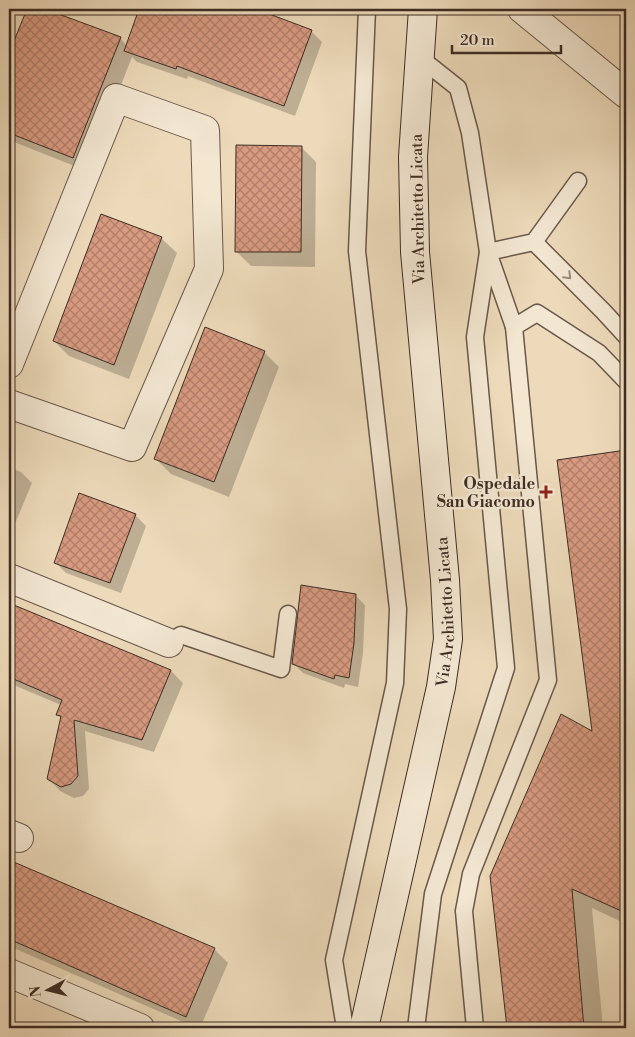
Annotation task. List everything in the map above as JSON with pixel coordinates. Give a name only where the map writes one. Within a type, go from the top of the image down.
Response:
[{"type":"street","name":"Via Architetto Licata","points":[[364,1028],[441,687],[448,639],[445,580],[415,252],[413,157],[423,9]]},
{"type":"street","points":[[522,9],[626,94]]},
{"type":"street","points":[[9,364],[16,321],[116,98],[204,130],[209,269],[132,447],[9,404]]},
{"type":"street","points":[[9,578],[169,643]]},
{"type":"street","points":[[9,973],[140,1028]]},
{"type":"lane","points":[[345,1028],[334,960],[395,684],[398,609],[357,251],[367,9]]},
{"type":"lane","points":[[419,57],[458,88],[470,133],[488,252],[514,327],[548,680],[471,874],[464,911],[475,1028]]},
{"type":"lane","points":[[488,252],[534,242],[578,181]]},
{"type":"lane","points":[[534,242],[626,336]]},
{"type":"lane","points":[[416,1028],[433,894],[506,668],[475,337],[488,252]]},
{"type":"lane","points":[[514,327],[537,313],[598,352],[626,381]]},
{"type":"lane","points":[[169,643],[181,635],[281,669],[288,614]]},
{"type":"building","points":[[27,9],[45,9],[121,37],[73,158],[9,133],[9,53]]},
{"type":"building","points":[[139,9],[256,9],[312,30],[284,106],[177,66],[176,69],[124,51]]},
{"type":"building","points":[[236,145],[302,146],[301,252],[235,252]]},
{"type":"building","points":[[101,214],[162,237],[114,365],[53,341]]},
{"type":"building","points":[[205,327],[265,351],[214,482],[154,459]]},
{"type":"building","points":[[626,450],[626,913],[572,889],[584,1028],[507,1028],[490,876],[561,714],[592,731],[557,460]]},
{"type":"building","points":[[79,493],[136,514],[110,583],[54,563]]},
{"type":"building","points":[[301,585],[356,594],[354,643],[349,678],[335,675],[334,679],[292,664]]},
{"type":"building","points":[[9,603],[171,670],[142,740],[74,720],[78,776],[71,784],[61,787],[47,779],[61,716],[56,715],[62,700],[9,677]]},
{"type":"building","points":[[9,860],[215,948],[186,1017],[9,939]]},
{"type":"place","name":"Ospedale San Giacomo","points":[[546,492]]}]
